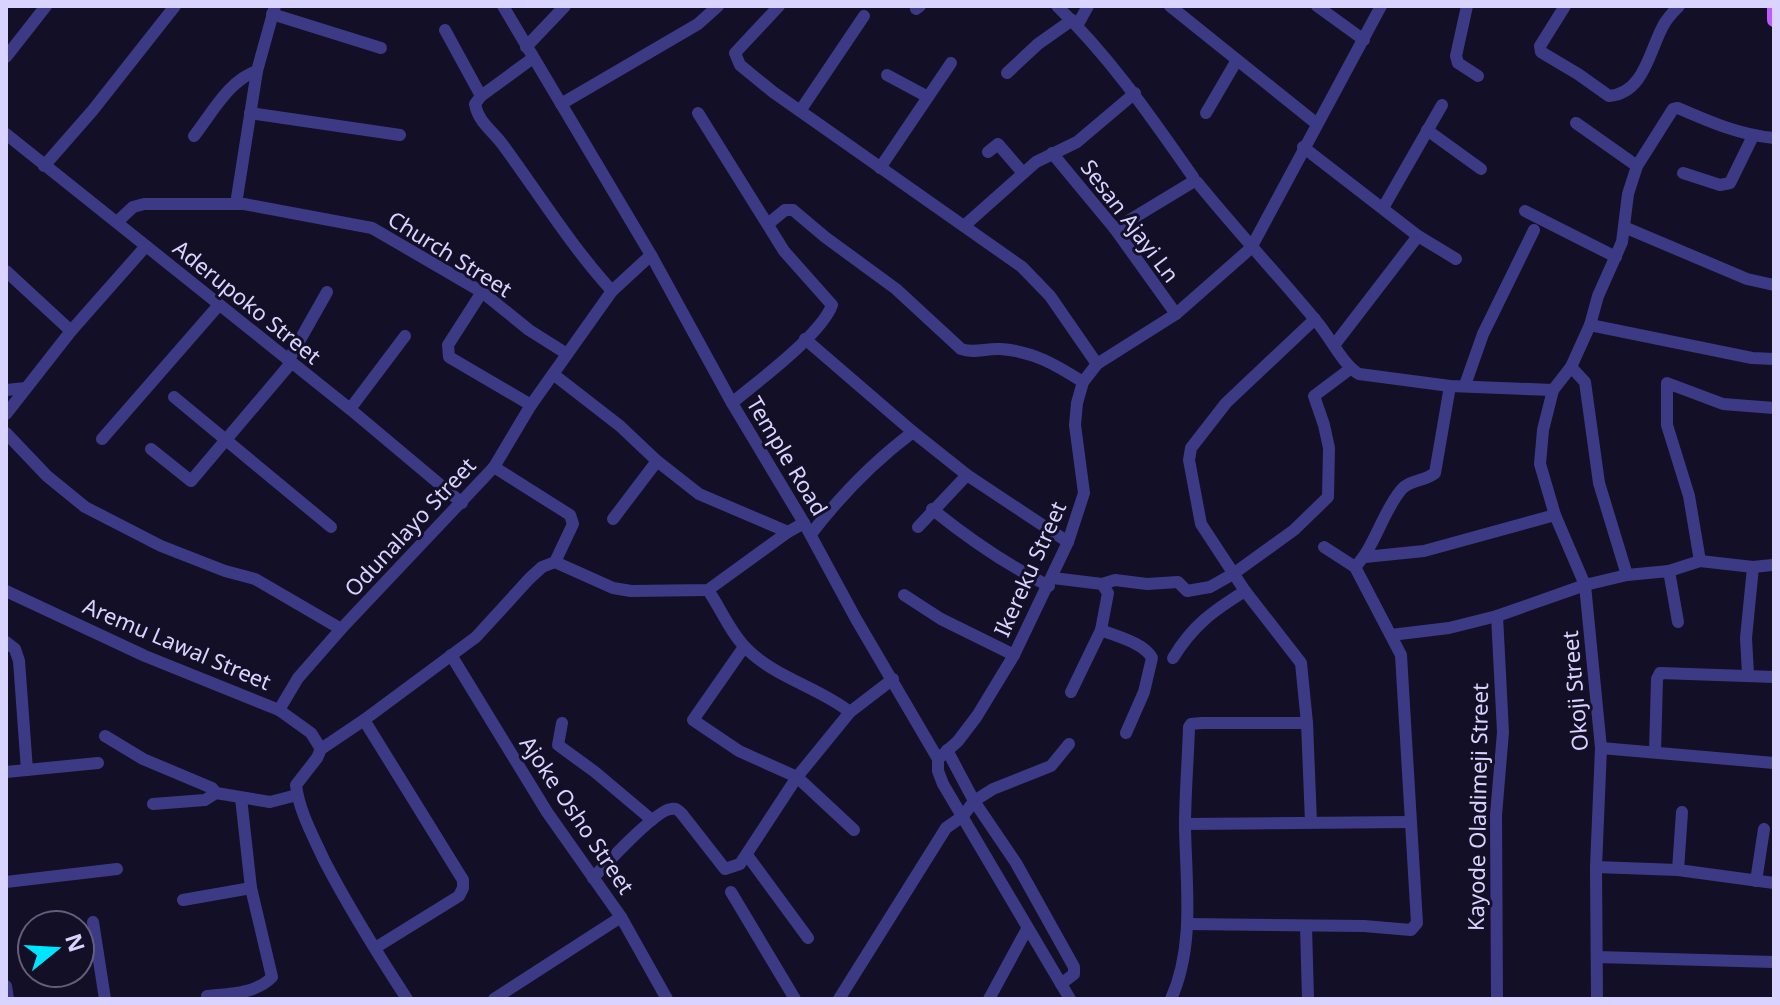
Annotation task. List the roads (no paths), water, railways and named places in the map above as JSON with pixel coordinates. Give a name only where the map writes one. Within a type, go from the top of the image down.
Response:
[{"type":"main road","points":[[1774,6],[1774,20]]},
{"type":"street","points":[[6,57],[46,6]]},
{"type":"street","points":[[44,166],[93,110],[175,6]]},
{"type":"street","name":"Temple Road","points":[[503,6],[651,255],[856,619],[943,755],[938,771],[943,784],[1070,999]]},
{"type":"street","points":[[565,6],[530,52],[475,104],[477,114],[501,142],[583,259],[612,291]]},
{"type":"street","points":[[561,104],[698,24],[718,6]]},
{"type":"street","points":[[779,6],[735,53],[736,59],[773,92],[1022,267],[1050,296],[1097,364]]},
{"type":"street","points":[[1057,6],[1075,22],[1135,93],[1193,181],[1315,319],[1350,369],[1375,377],[1450,386],[1553,390],[1571,367],[1616,257],[1628,194],[1637,166],[1675,109],[1753,136],[1774,138]]},
{"type":"street","points":[[1007,73],[1038,44],[1075,22],[1088,6]]},
{"type":"street","points":[[1170,6],[1317,124]]},
{"type":"street","points":[[1317,6],[1364,40]]},
{"type":"street","name":"Ikereku Street","points":[[943,755],[977,716],[1014,655],[1068,542],[1084,493],[1075,425],[1083,382],[1097,364],[1176,314],[1251,248],[1381,6]]},
{"type":"street","points":[[1467,6],[1456,56],[1458,63],[1478,76]]},
{"type":"street","points":[[1565,6],[1540,49],[1609,96],[1626,92],[1638,80],[1665,23],[1679,6]]},
{"type":"street","points":[[236,204],[257,71],[274,10],[381,48]]},
{"type":"street","points":[[800,111],[864,16]]},
{"type":"street","points":[[445,30],[481,96]]},
{"type":"street","points":[[1206,113],[1237,60]]},
{"type":"street","points":[[880,168],[951,63]]},
{"type":"street","points":[[194,136],[236,82],[246,74],[257,71]]},
{"type":"street","points":[[887,75],[928,97]]},
{"type":"street","points":[[964,226],[1023,173],[1052,153],[1077,142],[1135,93]]},
{"type":"street","points":[[1383,208],[1442,105]]},
{"type":"street","points":[[250,113],[400,135]]},
{"type":"street","points":[[698,113],[784,251],[832,305],[805,339],[732,403]]},
{"type":"street","points":[[1576,123],[1637,166]]},
{"type":"street","points":[[1427,130],[1481,169]]},
{"type":"street","name":"Aderupoko Street","points":[[6,134],[350,409],[462,503]]},
{"type":"street","points":[[1683,173],[1727,185],[1753,136]]},
{"type":"street","points":[[988,152],[998,144],[1023,173]]},
{"type":"street","points":[[1303,147],[1418,236],[1456,259]]},
{"type":"street","name":"Sesan Ajayi Ln","points":[[1052,153],[1115,229],[1176,314]]},
{"type":"street","points":[[1115,229],[1193,181]]},
{"type":"street","name":"Church Street","points":[[117,222],[133,207],[144,204],[236,204],[372,228],[482,292],[529,330],[567,354]]},
{"type":"street","points":[[768,224],[785,210],[793,210],[896,289],[961,349],[968,352],[992,348],[1036,354],[1083,382]]},
{"type":"street","points":[[1525,211],[1616,257]]},
{"type":"street","points":[[1624,227],[1747,279],[1774,285]]},
{"type":"street","points":[[1465,385],[1483,334],[1534,230]]},
{"type":"street","points":[[1335,344],[1418,236]]},
{"type":"street","points":[[6,414],[71,331],[146,246]]},
{"type":"street","name":"Odunalayo Street","points":[[279,710],[298,678],[341,629],[494,467],[531,405],[612,291],[651,255]]},
{"type":"street","points":[[6,271],[71,331]]},
{"type":"street","points":[[151,449],[191,481],[228,441],[290,362],[327,292]]},
{"type":"street","points":[[482,292],[448,345],[449,357],[531,405]]},
{"type":"street","points":[[102,439],[218,306]]},
{"type":"street","points":[[1311,822],[1301,663],[1239,582],[1201,524],[1189,472],[1191,448],[1226,403],[1315,319]]},
{"type":"street","points":[[1590,325],[1752,358],[1774,359]]},
{"type":"street","points":[[350,409],[405,336]]},
{"type":"street","points":[[805,339],[967,475],[1068,542]]},
{"type":"street","points":[[1571,367],[1585,382],[1599,483],[1627,575]]},
{"type":"street","points":[[1173,658],[1187,635],[1328,497],[1329,448],[1314,396],[1350,369]]},
{"type":"street","points":[[553,374],[699,494],[788,532]]},
{"type":"street","points":[[1700,561],[1689,496],[1667,425],[1665,387],[1671,383],[1723,404],[1774,408]]},
{"type":"street","points":[[1360,562],[1399,492],[1412,482],[1429,478],[1435,473],[1450,386]]},
{"type":"street","points":[[6,390],[26,388]]},
{"type":"street","name":"Okoji Street","points":[[1553,390],[1543,430],[1540,464],[1555,515],[1585,585],[1601,748],[1596,867],[1597,999]]},
{"type":"street","points":[[174,397],[331,527]]},
{"type":"street","points":[[555,562],[613,588],[631,591],[708,590],[788,532],[807,529],[875,461],[913,432]]},
{"type":"street","points":[[6,433],[47,476],[85,507],[161,546],[255,579],[341,629]]},
{"type":"street","points":[[613,519],[657,461]]},
{"type":"street","points":[[105,736],[143,759],[212,788],[216,793],[270,802],[297,790],[321,749],[476,637],[535,573],[555,562],[573,524],[570,515],[494,467]]},
{"type":"street","points":[[918,527],[967,475]]},
{"type":"street","points":[[932,509],[980,545],[1051,582],[1178,582],[1187,591],[1239,582]]},
{"type":"street","points":[[1324,547],[1360,562],[1424,551],[1555,515]]},
{"type":"street","points":[[1391,635],[1449,628],[1497,616],[1585,585],[1627,575],[1669,571],[1700,561],[1753,567],[1773,563]]},
{"type":"street","points":[[1188,924],[1411,930],[1417,923],[1401,655],[1360,562]]},
{"type":"street","points":[[1748,674],[1746,638],[1753,567]]},
{"type":"street","points":[[1669,571],[1678,622]]},
{"type":"street","points":[[1071,692],[1101,630],[1108,593],[1102,584]]},
{"type":"street","points":[[708,590],[744,647],[782,674],[839,703],[850,712]]},
{"type":"street","name":"Aremu Lawal Street","points":[[6,591],[145,656],[279,710],[311,733],[321,749]]},
{"type":"street","points":[[904,595],[941,619],[1014,655]]},
{"type":"street","name":"Kayode Oladimeji Street","points":[[1497,616],[1503,732],[1496,815],[1497,999]]},
{"type":"street","points":[[1101,630],[1140,646],[1152,658],[1144,692],[1126,733]]},
{"type":"street","points":[[6,642],[15,649],[19,661],[27,770]]},
{"type":"street","points":[[744,647],[693,720],[739,751],[797,777],[854,830]]},
{"type":"street","name":"Ajoke Osho Street","points":[[451,655],[547,812],[621,917],[667,999]]},
{"type":"street","points":[[1655,752],[1657,679],[1660,673],[1774,677]]},
{"type":"street","points":[[593,878],[668,808],[676,809],[725,869],[740,864],[797,777],[850,712],[893,679]]},
{"type":"street","points":[[364,720],[463,880],[459,896],[375,948]]},
{"type":"street","points":[[562,723],[556,741],[558,745],[652,820]]},
{"type":"street","points":[[1171,999],[1182,975],[1188,924],[1185,824],[1191,724],[1307,723]]},
{"type":"street","points":[[839,999],[946,828],[963,816],[974,801],[993,789],[1051,766],[1069,744]]},
{"type":"street","points":[[1601,748],[1774,763]]},
{"type":"street","points":[[943,755],[1016,863],[1074,967],[1074,974],[1061,984]]},
{"type":"street","points":[[6,772],[98,763]]},
{"type":"street","points":[[297,790],[310,830],[342,894],[407,999]]},
{"type":"street","points":[[153,804],[205,800],[216,793]]},
{"type":"street","points":[[207,996],[236,996],[265,985],[272,977],[251,888],[241,798]]},
{"type":"street","points":[[1678,870],[1682,812]]},
{"type":"street","points":[[1185,824],[1410,822]]},
{"type":"street","points":[[1756,881],[1764,829]]},
{"type":"street","points":[[747,855],[808,938]]},
{"type":"street","points":[[1596,867],[1678,870],[1774,883]]},
{"type":"street","points":[[6,882],[117,869]]},
{"type":"street","points":[[183,900],[251,888]]},
{"type":"street","points":[[731,892],[795,999]]},
{"type":"street","points":[[494,999],[621,917]]},
{"type":"street","points":[[1306,926],[1308,999]]},
{"type":"street","points":[[989,999],[1027,929]]},
{"type":"street","points":[[96,941],[105,999]]},
{"type":"street","points":[[1597,957],[1774,962]]},
{"type":"street","points":[[6,986],[8,999]]}]
